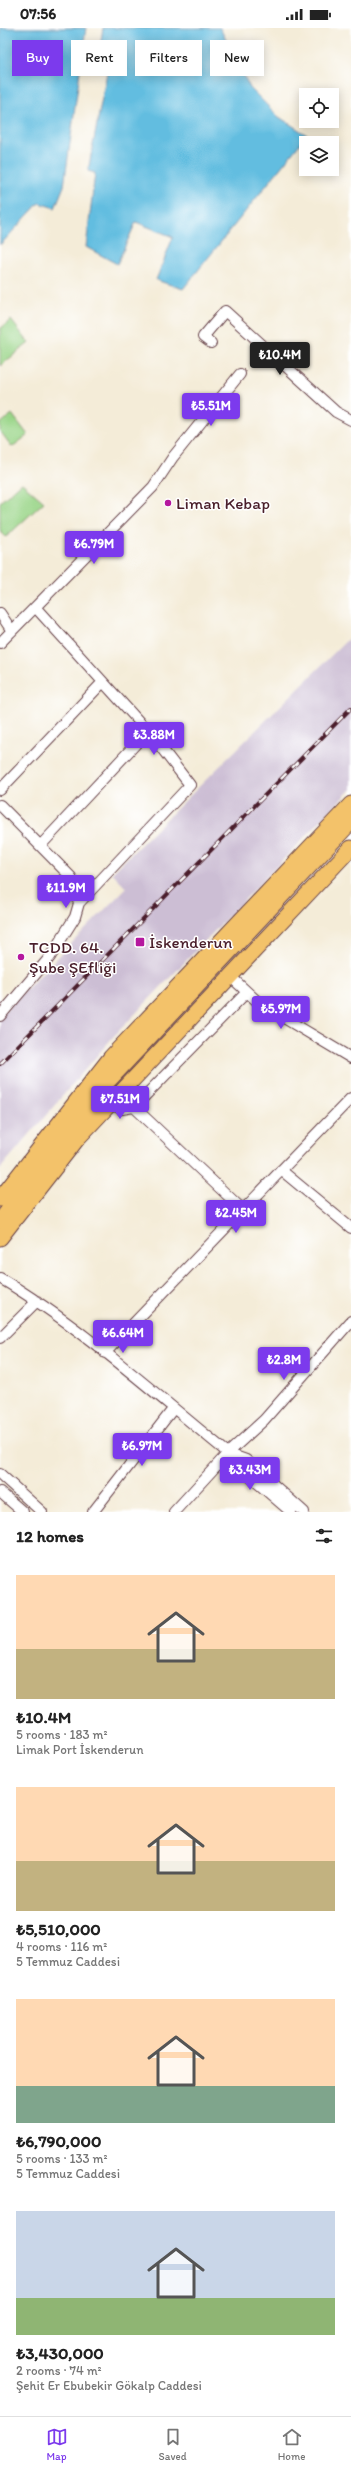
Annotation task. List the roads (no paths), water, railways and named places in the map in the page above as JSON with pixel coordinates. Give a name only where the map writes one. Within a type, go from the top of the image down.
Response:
[{"type":"highway","points":[[0,1199],[90,1082],[141,1024],[351,804]]},
{"type":"highway","points":[[0,1221],[98,1092],[351,822]]},
{"type":"highway","points":[[0,1238],[78,1138],[351,848]]},
{"type":"highway","points":[[0,1186],[54,1128]]},
{"type":"street","points":[[211,343],[203,337],[225,311],[336,412],[351,420]]},
{"type":"street","points":[[0,643],[120,523],[152,487],[166,467],[240,374]]},
{"type":"street","points":[[0,1016],[50,957],[75,917],[79,903],[190,785],[148,731],[36,608]]},
{"type":"street","points":[[0,613],[12,631]]},
{"type":"street","points":[[0,790],[103,682]]},
{"type":"street","points":[[41,845],[148,731]]},
{"type":"street","points":[[0,805],[71,877],[79,903]]},
{"type":"street","points":[[230,976],[259,1002],[302,1031],[351,1058]]},
{"type":"street","points":[[110,1104],[122,1109],[134,1107],[247,992]]},
{"type":"street","points":[[105,1353],[351,1098]]},
{"type":"street","points":[[134,1107],[243,1210]]},
{"type":"street","points":[[281,1170],[351,1228]]},
{"type":"street","points":[[0,1278],[37,1301],[105,1353],[228,1453],[239,1467],[291,1512]]},
{"type":"street","points":[[0,1338],[37,1301]]},
{"type":"street","points":[[174,1512],[228,1453],[264,1420],[351,1321]]},
{"type":"street","points":[[93,1512],[173,1408]]},
{"type":"street","points":[[183,1512],[220,1472],[228,1453]]},
{"type":"street","points":[[228,1453],[246,1460],[304,1512]]},
{"type":"street","points":[[1,1476],[42,1512]]},
{"type":"street","points":[[0,1492],[23,1512]]},
{"type":"water","points":[[0,28],[86,28],[84,40],[71,40],[71,76],[79,76],[64,186],[55,208],[39,203],[0,245]]},
{"type":"water","points":[[103,28],[220,28],[226,40],[210,40],[210,76],[244,76],[250,88],[279,117],[307,135],[299,136],[299,145],[183,289],[156,280],[173,237],[136,222],[117,264],[86,247],[95,173],[88,171],[106,76],[127,76],[127,40],[101,40]]},
{"type":"railway","points":[[0,1064],[351,708]]},
{"type":"place","name":"Liman Kebap","points":[[168,503]]},
{"type":"place","name":"İskenderun","points":[[140,942]]},
{"type":"place","name":"TCDD. 64. Şube ŞEfliği","points":[[21,957]]}]
